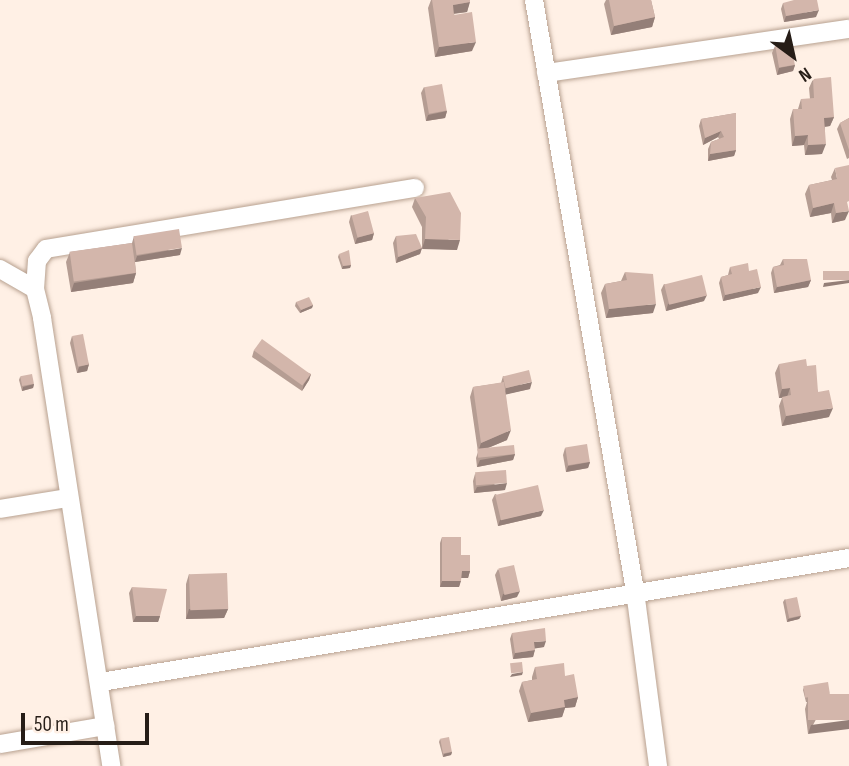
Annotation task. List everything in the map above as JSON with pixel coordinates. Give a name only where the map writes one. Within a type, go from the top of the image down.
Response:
[{"type":"street","points":[[534,0],[635,591],[658,766]]},
{"type":"street","points":[[546,73],[849,29]]},
{"type":"street","points":[[111,766],[101,682],[67,498],[35,289],[37,261],[46,249],[415,188]]},
{"type":"street","points":[[0,269],[35,289]]},
{"type":"street","points":[[0,509],[67,498]]},
{"type":"street","points":[[101,682],[635,591],[849,558]]},
{"type":"street","points":[[0,744],[105,726]]},
{"type":"building","points":[[432,0],[470,0],[453,5],[454,15],[472,12],[476,42],[439,47]]},
{"type":"building","points":[[609,0],[651,0],[655,17],[614,26]]},
{"type":"building","points":[[817,0],[819,10],[786,16],[783,3]]},
{"type":"building","points":[[791,43],[795,65],[779,67],[775,46]]},
{"type":"building","points":[[831,77],[834,117],[824,118],[826,144],[808,145],[808,135],[795,136],[793,109],[802,109],[801,99],[814,98],[813,79]]},
{"type":"building","points":[[442,84],[447,111],[429,114],[424,87]]},
{"type":"building","points":[[736,113],[736,150],[710,154],[711,142],[724,137],[721,131],[705,138],[701,119]]},
{"type":"building","points":[[849,118],[849,150],[840,123]]},
{"type":"building","points":[[849,165],[849,211],[836,213],[834,203],[813,208],[809,185],[837,179],[835,168]]},
{"type":"building","points":[[450,192],[461,213],[460,240],[425,239],[426,217],[415,198]]},
{"type":"building","points":[[368,211],[374,233],[358,238],[352,215]]},
{"type":"building","points":[[179,229],[182,248],[137,255],[134,236]]},
{"type":"building","points":[[416,234],[422,248],[398,257],[396,236]]},
{"type":"building","points":[[132,243],[136,273],[74,281],[70,252]]},
{"type":"building","points":[[349,250],[351,265],[343,266],[339,254]]},
{"type":"building","points":[[783,259],[807,259],[811,280],[777,287],[773,267],[784,265]]},
{"type":"building","points":[[748,263],[749,271],[757,269],[761,287],[725,295],[721,277],[732,274],[730,267]]},
{"type":"building","points":[[823,271],[849,271],[849,280],[823,280]]},
{"type":"building","points":[[625,272],[653,274],[656,304],[609,309],[605,284],[627,280]]},
{"type":"building","points":[[702,275],[707,295],[669,305],[664,284]]},
{"type":"building","points":[[309,297],[313,305],[301,310],[296,302]]},
{"type":"building","points":[[83,334],[89,364],[78,367],[72,336]]},
{"type":"building","points":[[262,339],[311,374],[302,386],[254,350]]},
{"type":"building","points":[[806,359],[807,366],[816,365],[818,392],[829,390],[833,408],[786,416],[782,397],[791,395],[790,388],[782,389],[779,364]]},
{"type":"building","points":[[529,370],[532,382],[506,388],[503,377]]},
{"type":"building","points":[[32,374],[34,384],[22,386],[20,376]]},
{"type":"building","points":[[504,382],[511,430],[481,443],[473,387]]},
{"type":"building","points":[[587,444],[590,462],[568,465],[565,447]]},
{"type":"building","points":[[514,445],[515,454],[478,458],[477,449]]},
{"type":"building","points":[[506,470],[507,483],[476,485],[475,472]]},
{"type":"building","points":[[538,485],[544,510],[501,520],[495,495]]},
{"type":"building","points":[[442,537],[461,537],[461,555],[470,555],[470,571],[462,571],[461,581],[442,581]]},
{"type":"building","points":[[514,565],[520,591],[504,595],[498,569]]},
{"type":"building","points":[[227,573],[228,609],[190,610],[189,574]]},
{"type":"building","points":[[132,587],[167,589],[160,616],[136,616]]},
{"type":"building","points":[[797,597],[801,616],[789,618],[785,599]]},
{"type":"building","points":[[545,628],[546,641],[534,642],[535,650],[515,653],[512,633]]},
{"type":"building","points":[[522,662],[523,672],[511,673],[510,663]]},
{"type":"building","points":[[564,663],[565,676],[574,674],[578,697],[564,700],[565,707],[531,713],[522,682],[537,679],[535,667]]},
{"type":"building","points":[[828,682],[830,694],[805,698],[803,686]]},
{"type":"building","points":[[808,694],[849,694],[849,720],[808,720]]},
{"type":"building","points":[[449,737],[452,752],[443,753],[440,739]]}]
